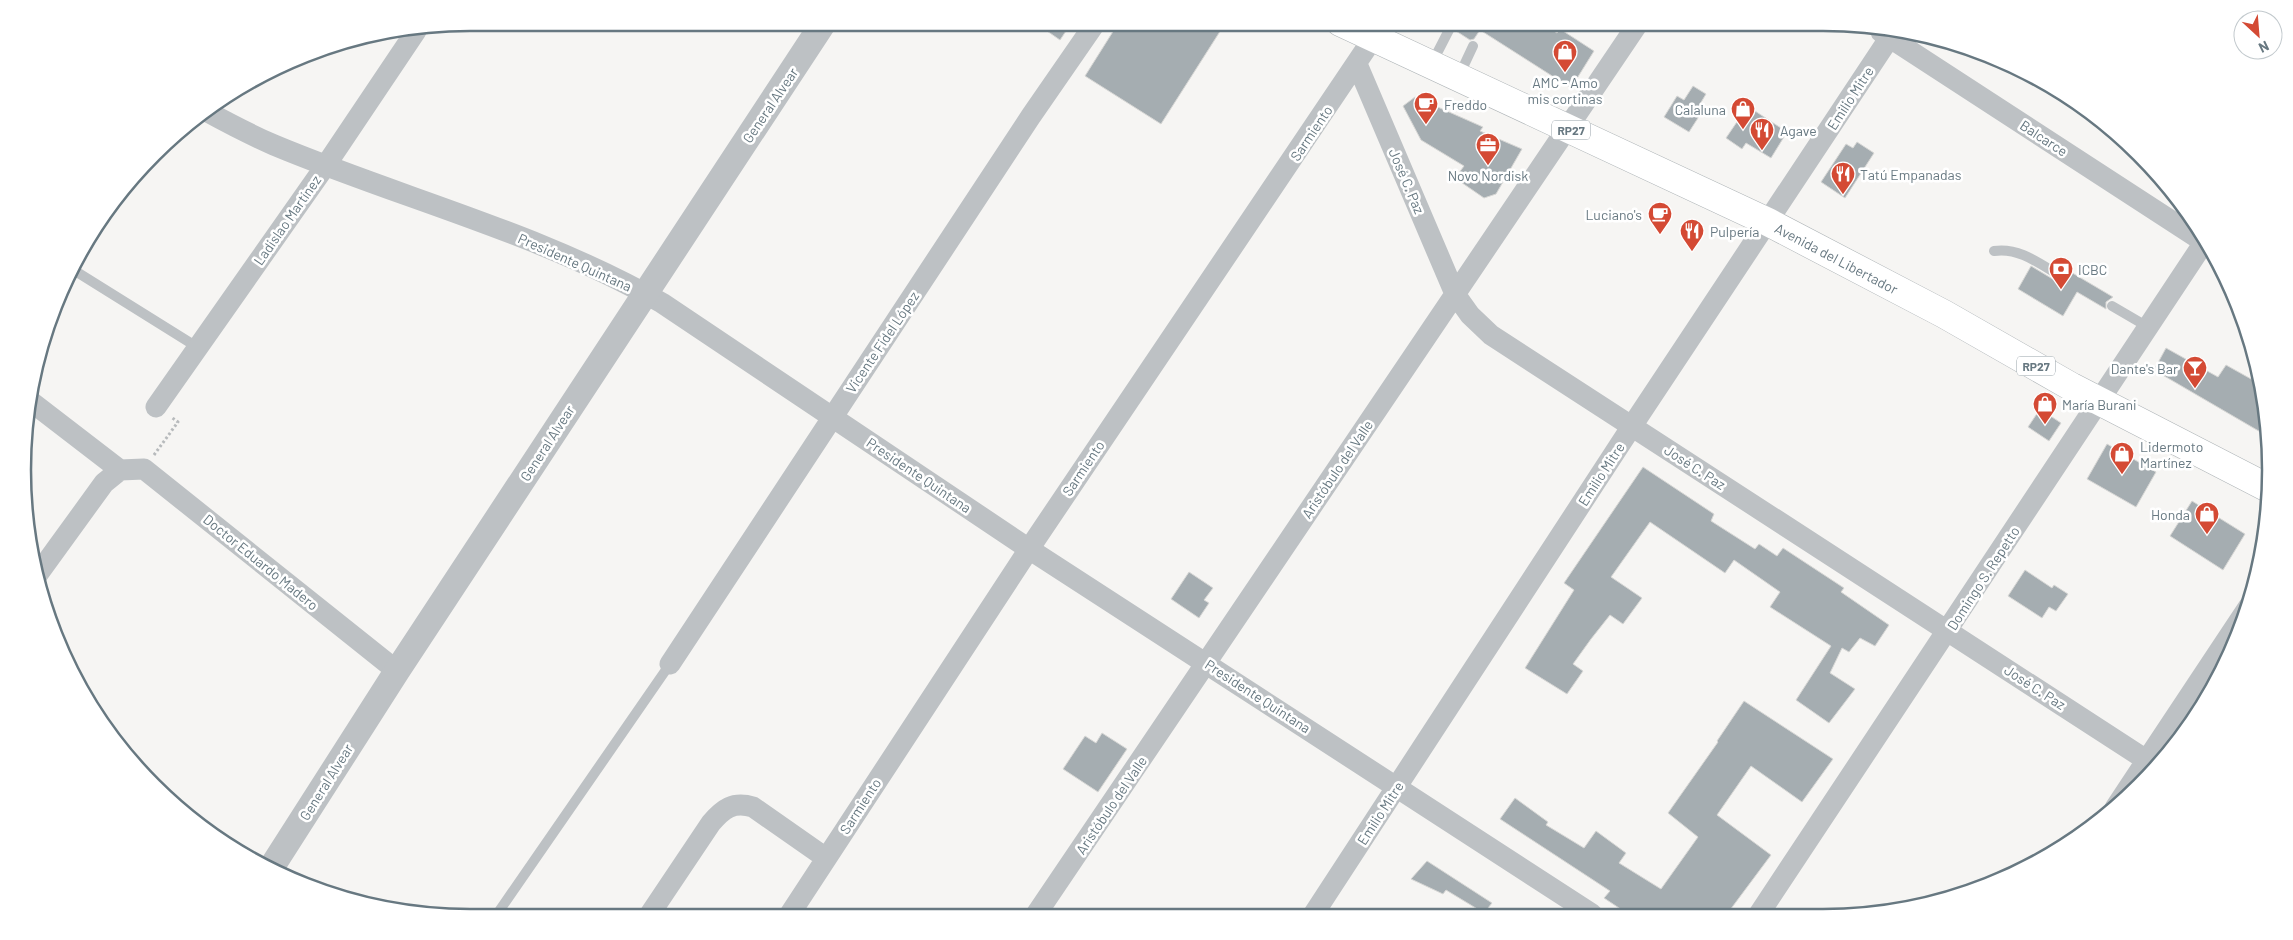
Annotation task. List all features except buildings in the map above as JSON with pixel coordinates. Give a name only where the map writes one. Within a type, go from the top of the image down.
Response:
[{"type":"main road","name":"Avenida del Libertador","points":[[1381,31],[1431,64],[1768,222],[1944,314],[2100,401],[2261,485]]},
{"type":"street","name":"General Alvear","points":[[274,863],[397,671],[818,31]]},
{"type":"street","name":"Vicente Fidel López","points":[[670,664],[1031,116],[1090,31]]},
{"type":"street","name":"Sarmiento","points":[[793,909],[1029,549],[1358,64],[1378,31]]},
{"type":"street","name":"Aristóbulo del Valle","points":[[1040,909],[1633,31]]},
{"type":"street","name":"Ladislao Martínez","points":[[156,407],[326,165],[414,35]]},
{"type":"street","name":"Emilio Mitre","points":[[1317,909],[1632,426],[1768,222],[1887,36]]},
{"type":"street","name":"Balcarce","points":[[1891,37],[2193,235]]},
{"type":"street","name":"José C. Paz","points":[[1358,64],[1455,294],[1470,315],[1491,335],[2150,762]]},
{"type":"street","name":"Presidente Quintana","points":[[213,115],[272,144],[552,249],[645,293],[1029,549],[1398,786],[1584,909]]},
{"type":"street","name":"Domingo S. Repetto","points":[[1762,909],[2202,249]]},
{"type":"street","points":[[36,406],[120,470]]},
{"type":"street","name":"Doctor Eduardo Madero","points":[[144,469],[397,671]]},
{"type":"street","points":[[43,568],[104,484],[120,470],[144,469]]},
{"type":"street","points":[[2153,759],[2228,639]]},
{"type":"street","points":[[653,909],[711,823],[721,811],[732,805],[743,804],[752,807],[826,858]]},
{"type":"lane","points":[[1431,64],[1448,31]]},
{"type":"lane","points":[[1458,77],[1473,46]]},
{"type":"lane","points":[[1994,251],[2005,249],[2017,251],[2062,277]]},
{"type":"lane","points":[[78,273],[197,347]]},
{"type":"lane","points":[[2112,306],[2148,328]]},
{"type":"lane","points":[[501,909],[670,664]]},
{"type":"path","points":[[144,469],[178,422],[156,407]]},
{"type":"place","name":"AMC - Amo mis cortinas","points":[[1565,73]]},
{"type":"place","name":"Freddo","points":[[1426,125]]},
{"type":"place","name":"Calaluna","points":[[1743,130]]},
{"type":"place","name":"Agave","points":[[1762,151]]},
{"type":"place","name":"Novo Nordisk","points":[[1488,166]]},
{"type":"place","name":"Tatú Empanadas","points":[[1843,195]]},
{"type":"place","name":"Luciano's","points":[[1660,235]]},
{"type":"place","name":"Pulpería","points":[[1692,252]]},
{"type":"place","name":"ICBC","points":[[2061,290]]},
{"type":"place","name":"Dante's Bar","points":[[2195,389]]},
{"type":"place","name":"María Burani","points":[[2045,425]]},
{"type":"place","name":"Lidermoto Martínez","points":[[2122,475]]},
{"type":"place","name":"Honda","points":[[2207,535]]}]
